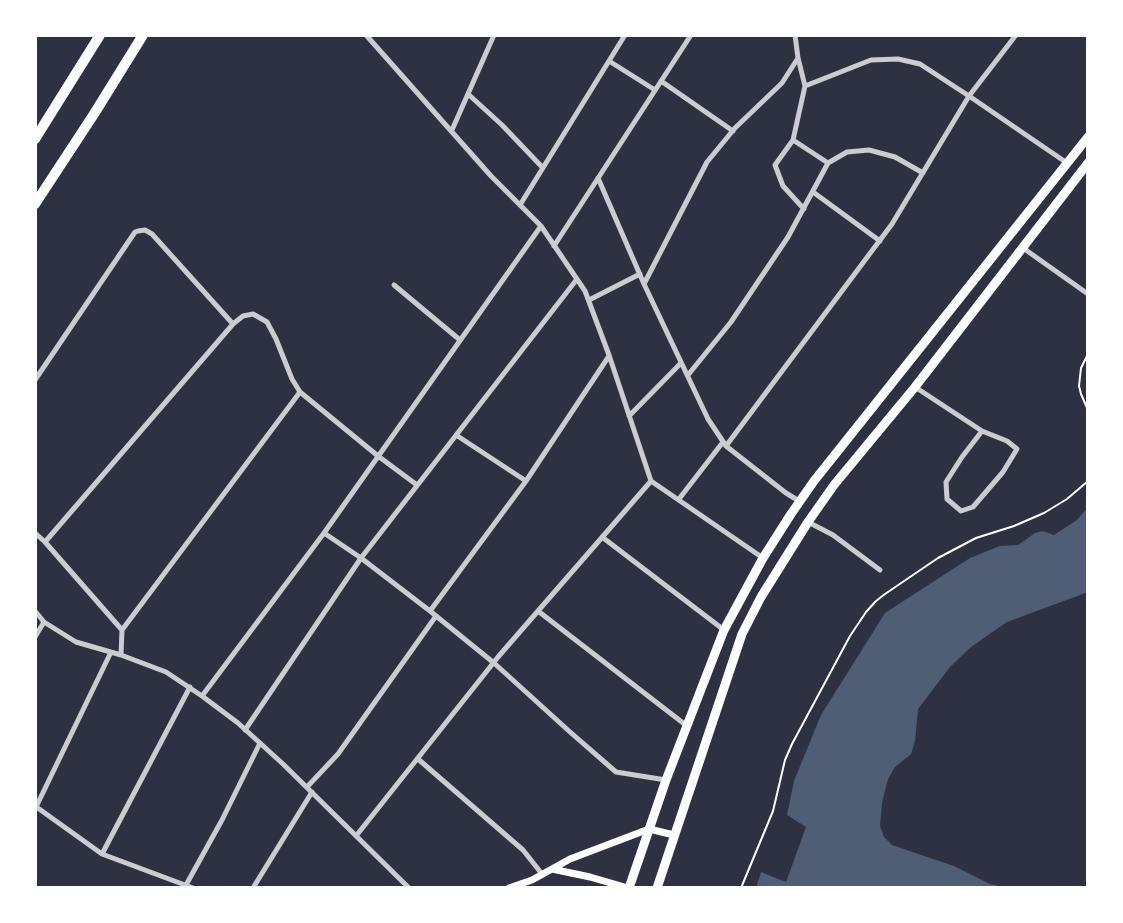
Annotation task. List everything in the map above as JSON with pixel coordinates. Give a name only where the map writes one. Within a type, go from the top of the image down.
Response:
[{"type":"highway","points":[[35,139],[100,35]]},
{"type":"highway","points":[[35,204],[143,35]]},
{"type":"highway","points":[[629,888],[666,780],[724,630],[764,558],[799,501],[1088,137]]},
{"type":"highway","points":[[657,888],[742,634],[757,605],[834,485],[915,387],[1088,163]]},
{"type":"main road","points":[[509,888],[532,880],[570,859],[649,828],[674,835]]},
{"type":"main road","points":[[551,869],[629,888]]},
{"type":"street","points":[[366,35],[491,176],[541,226],[585,291],[651,481],[764,558]]},
{"type":"street","points":[[452,130],[494,35]]},
{"type":"street","points":[[520,205],[625,35]]},
{"type":"street","points":[[554,246],[691,35]]},
{"type":"street","points":[[795,35],[806,86],[793,140],[775,165],[783,186],[804,209]]},
{"type":"street","points":[[679,499],[725,444],[892,225],[969,96],[1016,35]]},
{"type":"street","points":[[644,284],[707,162],[733,131],[782,83],[798,58]]},
{"type":"street","points":[[806,86],[871,60],[898,59],[920,64],[1067,164]]},
{"type":"street","points":[[609,61],[655,90]]},
{"type":"street","points":[[661,81],[733,131]]},
{"type":"street","points":[[468,94],[543,168]]},
{"type":"street","points":[[793,140],[828,163]]},
{"type":"street","points":[[688,375],[731,322],[788,237],[828,163],[847,152],[869,150],[895,157],[923,173]]},
{"type":"street","points":[[598,178],[644,284],[709,419],[725,444],[799,501]]},
{"type":"street","points":[[813,192],[880,241]]},
{"type":"street","points":[[202,696],[324,533],[541,226]]},
{"type":"street","points":[[35,380],[138,231],[145,230],[152,234],[233,324]]},
{"type":"street","points":[[1023,248],[1088,294]]},
{"type":"street","points":[[589,300],[640,274]]},
{"type":"street","points":[[245,730],[361,558],[577,279]]},
{"type":"street","points":[[394,285],[460,341]]},
{"type":"street","points":[[45,542],[233,324],[243,316],[253,314],[267,322],[300,392],[417,485]]},
{"type":"street","points":[[430,611],[526,481],[609,355]]},
{"type":"street","points":[[629,416],[681,363]]},
{"type":"street","points":[[915,387],[982,431],[1007,441],[1017,449],[1003,472],[973,507],[961,511],[947,499],[946,482],[982,431]]},
{"type":"street","points":[[121,655],[122,630],[300,392]]},
{"type":"street","points":[[456,435],[526,481]]},
{"type":"street","points":[[356,836],[494,663],[651,481]]},
{"type":"street","points":[[808,522],[832,535],[880,570]]},
{"type":"street","points":[[35,533],[122,630]]},
{"type":"street","points":[[324,533],[361,558],[494,663],[616,772],[666,780]]},
{"type":"street","points":[[603,537],[724,630]]},
{"type":"street","points":[[35,611],[44,622],[76,642],[166,672],[190,687],[260,743],[409,888]]},
{"type":"street","points":[[538,611],[687,726]]},
{"type":"street","points":[[307,787],[338,754],[436,616]]},
{"type":"street","points":[[35,637],[44,622]]},
{"type":"street","points":[[111,652],[35,807],[102,854],[193,888]]},
{"type":"street","points":[[102,854],[190,687]]},
{"type":"street","points":[[186,884],[222,820],[260,743]]},
{"type":"street","points":[[418,759],[523,850],[542,874]]},
{"type":"street","points":[[253,888],[312,792]]},
{"type":"path","points":[[1088,354],[1081,368],[1079,386],[1088,410]]},
{"type":"path","points":[[741,888],[773,811],[785,760],[792,744],[850,636],[866,612],[885,594],[938,558],[976,538],[1044,513],[1067,499],[1088,481]]},
{"type":"water","points":[[1088,507],[1088,592],[1007,622],[971,647],[950,667],[918,709],[911,754],[895,767],[888,779],[882,803],[880,826],[884,837],[892,845],[954,866],[990,884],[1008,888],[756,888],[761,872],[786,882],[806,827],[787,815],[794,781],[821,715],[885,613],[970,558],[1000,546],[1018,545],[1042,531],[1054,535],[1077,520]]}]
